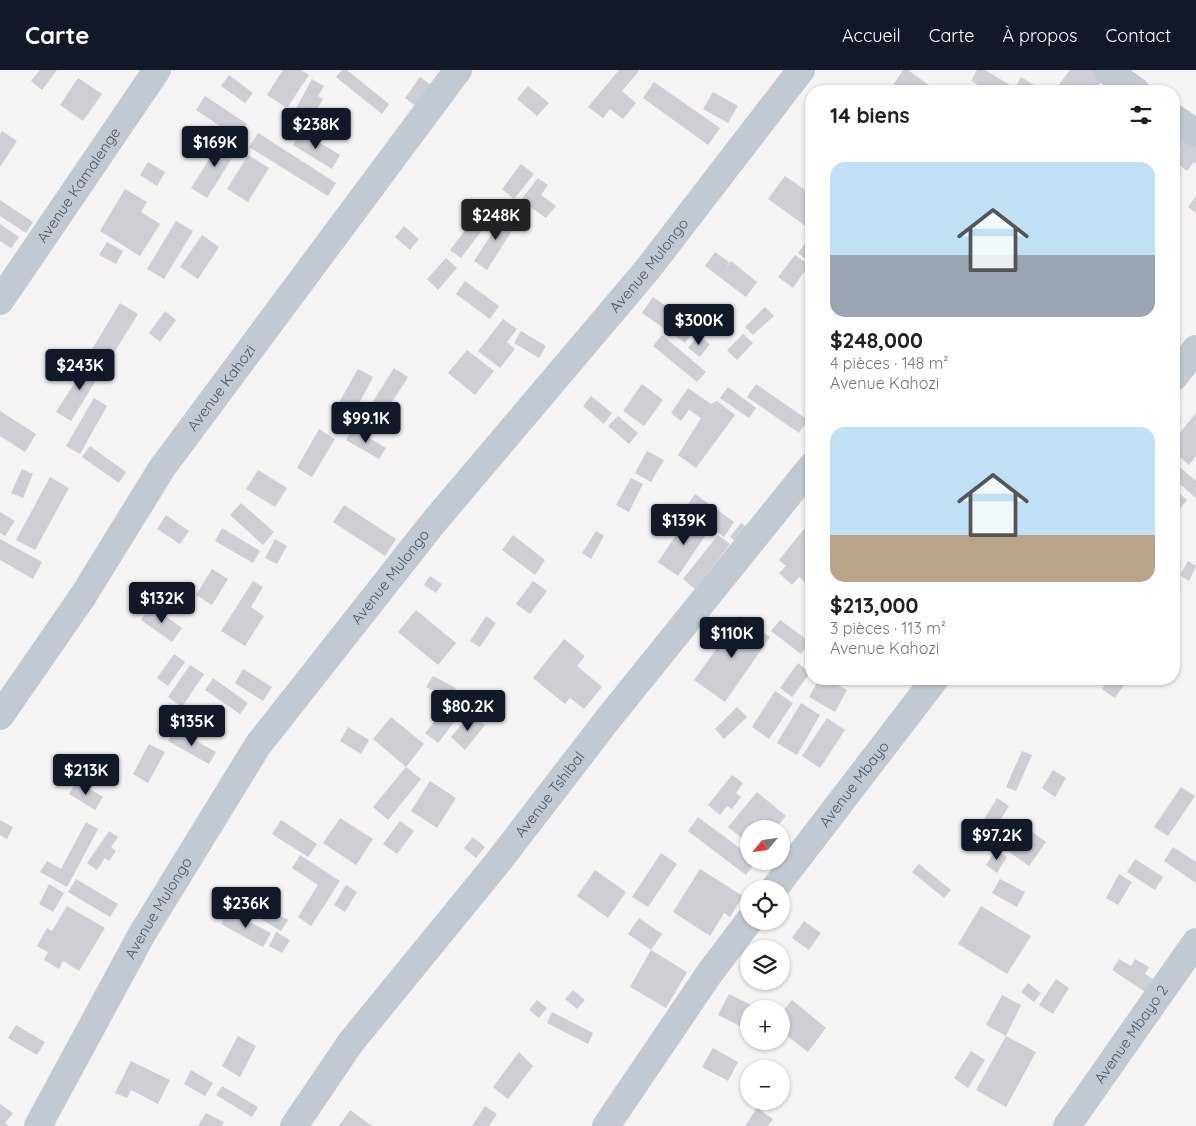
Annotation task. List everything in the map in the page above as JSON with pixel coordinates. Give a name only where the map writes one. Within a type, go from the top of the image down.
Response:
[{"type":"street","name":"Avenue Kamalenge","points":[[0,301],[157,70]]},
{"type":"street","name":"Avenue Kahozi","points":[[0,716],[83,596],[162,468],[458,70]]},
{"type":"street","name":"Avenue Mulongo","points":[[38,1126],[142,934],[258,745],[433,523],[647,270],[801,70]]},
{"type":"street","points":[[1180,122],[1196,133]]},
{"type":"street","points":[[1180,369],[1196,349]]},
{"type":"street","name":"Avenue Tshibal","points":[[294,1126],[352,1042],[498,862],[608,719],[805,473]]},
{"type":"street","name":"Avenue Mbayo","points":[[781,880],[930,685]]},
{"type":"street","points":[[606,1126],[709,974],[742,930]]},
{"type":"street","name":"Avenue Mbayo 2","points":[[1067,1126],[1196,942]]},
{"type":"building","points":[[40,70],[57,70],[42,90],[31,81]]},
{"type":"building","points":[[283,70],[301,70],[309,75],[287,108],[267,95]]},
{"type":"building","points":[[342,70],[347,70],[389,104],[382,114],[336,77]]},
{"type":"building","points":[[619,70],[639,71],[622,91],[636,103],[623,119],[610,109],[603,118],[588,107]]},
{"type":"building","points":[[903,70],[908,70],[929,85],[893,85]]},
{"type":"building","points":[[977,70],[985,70],[1010,85],[978,85],[971,81]]},
{"type":"building","points":[[1070,70],[1096,70],[1105,77],[1099,85],[1059,85]]},
{"type":"building","points":[[229,75],[253,93],[245,103],[221,86]]},
{"type":"building","points":[[420,77],[431,85],[416,106],[405,98]]},
{"type":"building","points":[[1021,77],[1034,85],[1017,85]]},
{"type":"building","points":[[78,78],[102,94],[83,121],[60,105]]},
{"type":"building","points":[[312,79],[324,86],[318,96],[323,99],[316,111],[310,108],[305,118],[294,112]]},
{"type":"building","points":[[654,82],[720,128],[708,145],[643,98]]},
{"type":"building","points":[[528,86],[549,103],[537,116],[517,99]]},
{"type":"building","points":[[713,92],[738,106],[728,123],[703,109]]},
{"type":"building","points":[[205,96],[247,124],[238,138],[196,110]]},
{"type":"building","points":[[2,131],[17,141],[0,167],[0,134]]},
{"type":"building","points":[[301,131],[340,155],[332,169],[293,145]]},
{"type":"building","points":[[1180,132],[1196,144],[1196,163],[1194,162],[1187,171],[1180,166]]},
{"type":"building","points":[[258,133],[336,183],[328,196],[249,147]]},
{"type":"building","points":[[223,137],[239,147],[207,198],[191,188]]},
{"type":"building","points":[[248,155],[269,168],[248,202],[227,189]]},
{"type":"building","points":[[148,162],[165,172],[157,186],[140,175]]},
{"type":"building","points":[[521,164],[534,174],[514,199],[502,189]]},
{"type":"building","points":[[785,176],[805,190],[805,226],[768,199]]},
{"type":"building","points":[[538,178],[548,185],[541,195],[556,206],[546,218],[521,200]]},
{"type":"building","points":[[125,189],[147,202],[141,212],[160,224],[140,256],[100,231]]},
{"type":"building","points":[[1196,196],[1196,213],[1188,207]]},
{"type":"building","points":[[0,200],[33,222],[26,233],[0,216]]},
{"type":"building","points":[[488,200],[499,208],[461,258],[450,250]]},
{"type":"building","points":[[506,212],[518,221],[487,270],[474,261]]},
{"type":"building","points":[[176,221],[193,231],[164,279],[147,269]]},
{"type":"building","points":[[0,224],[19,237],[11,248],[0,241]]},
{"type":"building","points":[[404,226],[419,239],[410,250],[395,237]]},
{"type":"building","points":[[202,235],[219,247],[198,279],[180,267]]},
{"type":"building","points":[[107,242],[123,251],[116,264],[99,255]]},
{"type":"building","points":[[805,244],[805,258],[798,253]]},
{"type":"building","points":[[715,252],[729,262],[726,268],[731,261],[757,282],[746,297],[705,266]]},
{"type":"building","points":[[795,255],[805,262],[805,271],[793,288],[778,277]]},
{"type":"building","points":[[446,258],[457,268],[438,290],[427,279]]},
{"type":"building","points":[[465,281],[499,306],[490,319],[456,294]]},
{"type":"building","points":[[653,297],[686,320],[683,325],[693,332],[685,343],[642,313]]},
{"type":"building","points":[[120,303],[138,314],[109,361],[91,351]]},
{"type":"building","points":[[765,307],[774,316],[753,335],[745,327]]},
{"type":"building","points":[[165,311],[176,320],[160,342],[149,333]]},
{"type":"building","points":[[503,319],[517,329],[507,342],[515,349],[500,368],[478,351]]},
{"type":"building","points":[[521,331],[546,346],[539,358],[514,343]]},
{"type":"building","points":[[743,334],[753,343],[737,360],[727,350]]},
{"type":"building","points":[[662,335],[706,372],[697,382],[653,346]]},
{"type":"building","points":[[698,335],[710,344],[700,357],[688,348]]},
{"type":"building","points":[[467,350],[494,371],[475,395],[448,373]]},
{"type":"building","points":[[89,360],[103,369],[71,421],[56,412]]},
{"type":"building","points":[[394,368],[408,377],[372,433],[359,424]]},
{"type":"building","points":[[358,369],[373,377],[353,415],[337,406]]},
{"type":"building","points":[[642,384],[663,400],[644,426],[623,411]]},
{"type":"building","points":[[756,384],[805,418],[805,424],[799,433],[747,397]]},
{"type":"building","points":[[728,387],[756,408],[749,418],[720,398]]},
{"type":"building","points":[[688,388],[711,404],[717,401],[735,415],[696,468],[678,455],[701,418],[689,410],[681,421],[671,413]]},
{"type":"building","points":[[591,396],[612,413],[604,424],[583,406]]},
{"type":"building","points":[[94,398],[107,406],[80,454],[66,446]]},
{"type":"building","points":[[0,411],[36,434],[25,452],[0,436]]},
{"type":"building","points":[[1196,413],[1196,456],[1189,465],[1180,457],[1180,433]]},
{"type":"building","points":[[618,416],[638,433],[629,444],[608,426]]},
{"type":"building","points":[[353,428],[386,448],[379,459],[346,440]]},
{"type":"building","points":[[319,429],[335,439],[312,477],[297,468]]},
{"type":"building","points":[[90,446],[126,472],[119,483],[82,457]]},
{"type":"building","points":[[647,451],[664,460],[651,482],[635,473]]},
{"type":"building","points":[[1180,467],[1196,481],[1196,498],[1180,484]]},
{"type":"building","points":[[22,469],[33,474],[23,498],[11,493]]},
{"type":"building","points":[[258,470],[287,488],[275,507],[246,489]]},
{"type":"building","points":[[50,477],[69,488],[35,550],[16,540]]},
{"type":"building","points":[[631,478],[643,484],[629,512],[616,505]]},
{"type":"building","points":[[695,494],[734,522],[724,537],[685,508]]},
{"type":"building","points":[[1180,494],[1187,500],[1180,508]]},
{"type":"building","points":[[241,503],[274,532],[263,545],[230,515]]},
{"type":"building","points":[[344,505],[396,539],[385,556],[333,522]]},
{"type":"building","points":[[0,512],[15,521],[5,536],[0,533]]},
{"type":"building","points":[[166,515],[189,531],[180,544],[157,529]]},
{"type":"building","points":[[689,516],[709,530],[678,576],[658,562]]},
{"type":"building","points":[[741,523],[748,528],[736,542],[730,537]]},
{"type":"building","points":[[222,528],[260,551],[253,563],[215,541]]},
{"type":"building","points":[[804,529],[805,582],[799,577],[792,585],[779,573],[786,566],[779,560]]},
{"type":"building","points":[[596,531],[604,536],[591,559],[582,553]]},
{"type":"building","points":[[513,535],[545,560],[535,575],[502,550]]},
{"type":"building","points":[[718,535],[730,544],[695,589],[683,579]]},
{"type":"building","points":[[0,539],[42,562],[33,579],[0,560]]},
{"type":"building","points":[[275,539],[287,546],[277,564],[265,558]]},
{"type":"building","points":[[1188,561],[1196,566],[1189,581],[1180,575]]},
{"type":"building","points":[[212,569],[228,579],[212,605],[196,595]]},
{"type":"building","points":[[430,576],[442,584],[436,593],[424,585]]},
{"type":"building","points":[[253,581],[263,587],[251,607],[264,616],[245,646],[221,631]]},
{"type":"building","points":[[533,581],[547,591],[530,614],[516,604]]},
{"type":"building","points":[[151,606],[182,628],[172,642],[141,620]]},
{"type":"building","points":[[416,610],[456,643],[438,665],[398,632]]},
{"type":"building","points":[[486,616],[496,623],[480,647],[470,641]]},
{"type":"building","points":[[740,616],[770,637],[725,702],[694,680]]},
{"type":"building","points":[[780,620],[805,638],[805,649],[801,654],[771,631]]},
{"type":"building","points":[[564,639],[585,656],[577,666],[602,687],[584,709],[570,698],[565,704],[533,678]]},
{"type":"building","points":[[174,654],[185,662],[168,686],[157,678]]},
{"type":"building","points":[[798,663],[805,669],[805,680],[792,697],[780,688]]},
{"type":"building","points":[[190,665],[204,674],[182,707],[168,697]]},
{"type":"building","points":[[243,669],[272,687],[263,701],[235,683]]},
{"type":"building","points":[[433,676],[456,688],[450,699],[426,687]]},
{"type":"building","points":[[213,678],[248,703],[240,714],[205,690]]},
{"type":"building","points":[[816,685],[837,685],[847,690],[835,712],[809,697]]},
{"type":"building","points":[[1105,685],[1124,685],[1115,698],[1102,689]]},
{"type":"building","points":[[775,691],[793,703],[769,739],[752,727]]},
{"type":"building","points":[[801,703],[820,715],[797,755],[777,743]]},
{"type":"building","points":[[446,707],[458,717],[438,743],[425,733]]},
{"type":"building","points":[[737,707],[747,717],[724,739],[715,729]]},
{"type":"building","points":[[470,714],[485,725],[465,750],[451,737]]},
{"type":"building","points":[[391,717],[424,744],[406,767],[373,739]]},
{"type":"building","points":[[827,718],[845,730],[820,768],[802,756]]},
{"type":"building","points":[[348,727],[369,740],[361,754],[340,741]]},
{"type":"building","points":[[175,729],[216,752],[209,764],[168,741]]},
{"type":"building","points":[[149,744],[165,752],[148,783],[133,774]]},
{"type":"building","points":[[1022,751],[1032,755],[1016,791],[1006,787]]},
{"type":"building","points":[[406,767],[421,779],[388,820],[373,807]]},
{"type":"building","points":[[1053,770],[1066,778],[1055,797],[1042,788]]},
{"type":"building","points":[[732,775],[743,783],[736,793],[741,797],[732,809],[727,806],[720,815],[708,805]]},
{"type":"building","points":[[77,781],[103,797],[95,810],[69,794]]},
{"type":"building","points":[[430,781],[456,798],[437,828],[411,811]]},
{"type":"building","points":[[1181,787],[1195,796],[1168,836],[1154,827]]},
{"type":"building","points":[[757,792],[786,816],[783,820],[740,820],[740,837],[728,827]]},
{"type":"building","points":[[997,798],[1009,806],[986,843],[974,836]]},
{"type":"building","points":[[698,817],[740,848],[740,870],[750,870],[746,875],[688,831]]},
{"type":"building","points":[[340,818],[373,839],[356,865],[323,843]]},
{"type":"building","points":[[0,820],[13,827],[7,839],[0,835]]},
{"type":"building","points":[[281,820],[317,844],[308,857],[272,834]]},
{"type":"building","points":[[1016,820],[1046,842],[1029,866],[998,844]]},
{"type":"building","points":[[400,821],[414,831],[397,854],[383,844]]},
{"type":"building","points":[[86,822],[98,829],[67,887],[40,872],[47,861],[61,869]]},
{"type":"building","points":[[109,831],[118,837],[111,847],[116,851],[109,861],[105,858],[97,870],[87,863]]},
{"type":"building","points":[[473,837],[485,847],[476,858],[464,848]]},
{"type":"building","points":[[1173,847],[1196,862],[1196,883],[1164,861]]},
{"type":"building","points":[[996,850],[1007,857],[997,873],[986,865]]},
{"type":"building","points":[[661,853],[677,864],[648,907],[632,897]]},
{"type":"building","points":[[300,855],[340,881],[311,926],[298,917],[318,885],[292,868]]},
{"type":"building","points":[[1135,859],[1163,877],[1155,890],[1127,872]]},
{"type":"building","points":[[919,864],[951,890],[944,898],[912,872]]},
{"type":"building","points":[[700,869],[740,894],[740,901],[730,917],[724,913],[710,936],[673,912]]},
{"type":"building","points":[[595,870],[626,892],[608,918],[577,896]]},
{"type":"building","points":[[1119,874],[1132,882],[1118,905],[1106,898]]},
{"type":"building","points":[[76,879],[118,904],[110,917],[68,892]]},
{"type":"building","points":[[1000,879],[1025,892],[1017,907],[992,893]]},
{"type":"building","points":[[49,884],[64,893],[53,912],[39,904]]},
{"type":"building","points":[[346,885],[357,892],[345,912],[334,905]]},
{"type":"building","points":[[252,900],[288,920],[281,931],[246,910]]},
{"type":"building","points":[[67,906],[105,928],[79,971],[63,961],[59,969],[44,960],[48,952],[37,946],[47,928],[52,931]]},
{"type":"building","points":[[981,906],[1031,936],[1007,974],[958,944]]},
{"type":"building","points":[[228,910],[271,933],[263,947],[221,924]]},
{"type":"building","points":[[639,918],[662,934],[651,950],[628,934]]},
{"type":"building","points":[[804,921],[821,933],[809,950],[792,938]]},
{"type":"building","points":[[276,932],[290,940],[282,953],[269,946]]},
{"type":"building","points":[[651,950],[687,972],[666,1008],[630,987]]},
{"type":"building","points":[[1119,959],[1131,966],[1135,959],[1149,967],[1145,974],[1155,980],[1147,993],[1112,970]]},
{"type":"building","points":[[1056,979],[1069,988],[1053,1014],[1039,1005]]},
{"type":"building","points":[[1028,983],[1041,993],[1034,1002],[1021,992]]},
{"type":"building","points":[[573,990],[585,1000],[577,1009],[565,999]]},
{"type":"building","points":[[729,994],[741,1000],[740,1026],[718,1015]]},
{"type":"building","points":[[1002,995],[1021,1005],[1006,1036],[986,1025]]},
{"type":"building","points":[[537,1000],[547,1008],[539,1018],[529,1010]]},
{"type":"building","points":[[792,1000],[826,1028],[808,1052],[790,1038],[790,1003]]},
{"type":"building","points":[[552,1012],[593,1033],[588,1044],[547,1023]]},
{"type":"building","points":[[16,1025],[45,1042],[37,1055],[8,1038]]},
{"type":"building","points":[[238,1036],[256,1046],[240,1077],[222,1066]]},
{"type":"building","points":[[1006,1036],[1036,1052],[1006,1107],[976,1090]]},
{"type":"building","points":[[713,1048],[738,1062],[728,1081],[702,1067]]},
{"type":"building","points":[[971,1051],[985,1060],[968,1088],[954,1078]]},
{"type":"building","points":[[519,1052],[533,1066],[508,1099],[493,1087]]},
{"type":"building","points":[[131,1061],[170,1080],[158,1104],[131,1090],[127,1098],[115,1093]]},
{"type":"building","points":[[191,1070],[213,1083],[205,1096],[184,1084]]},
{"type":"building","points":[[222,1086],[258,1107],[252,1117],[216,1095]]},
{"type":"building","points":[[0,1104],[13,1113],[5,1123],[9,1126],[0,1126]]},
{"type":"building","points":[[485,1106],[497,1114],[489,1126],[472,1126]]},
{"type":"building","points":[[350,1110],[372,1126],[339,1126]]},
{"type":"building","points":[[756,1110],[760,1110],[773,1119],[768,1126],[745,1126]]},
{"type":"building","points":[[206,1113],[224,1122],[222,1126],[198,1126]]}]
